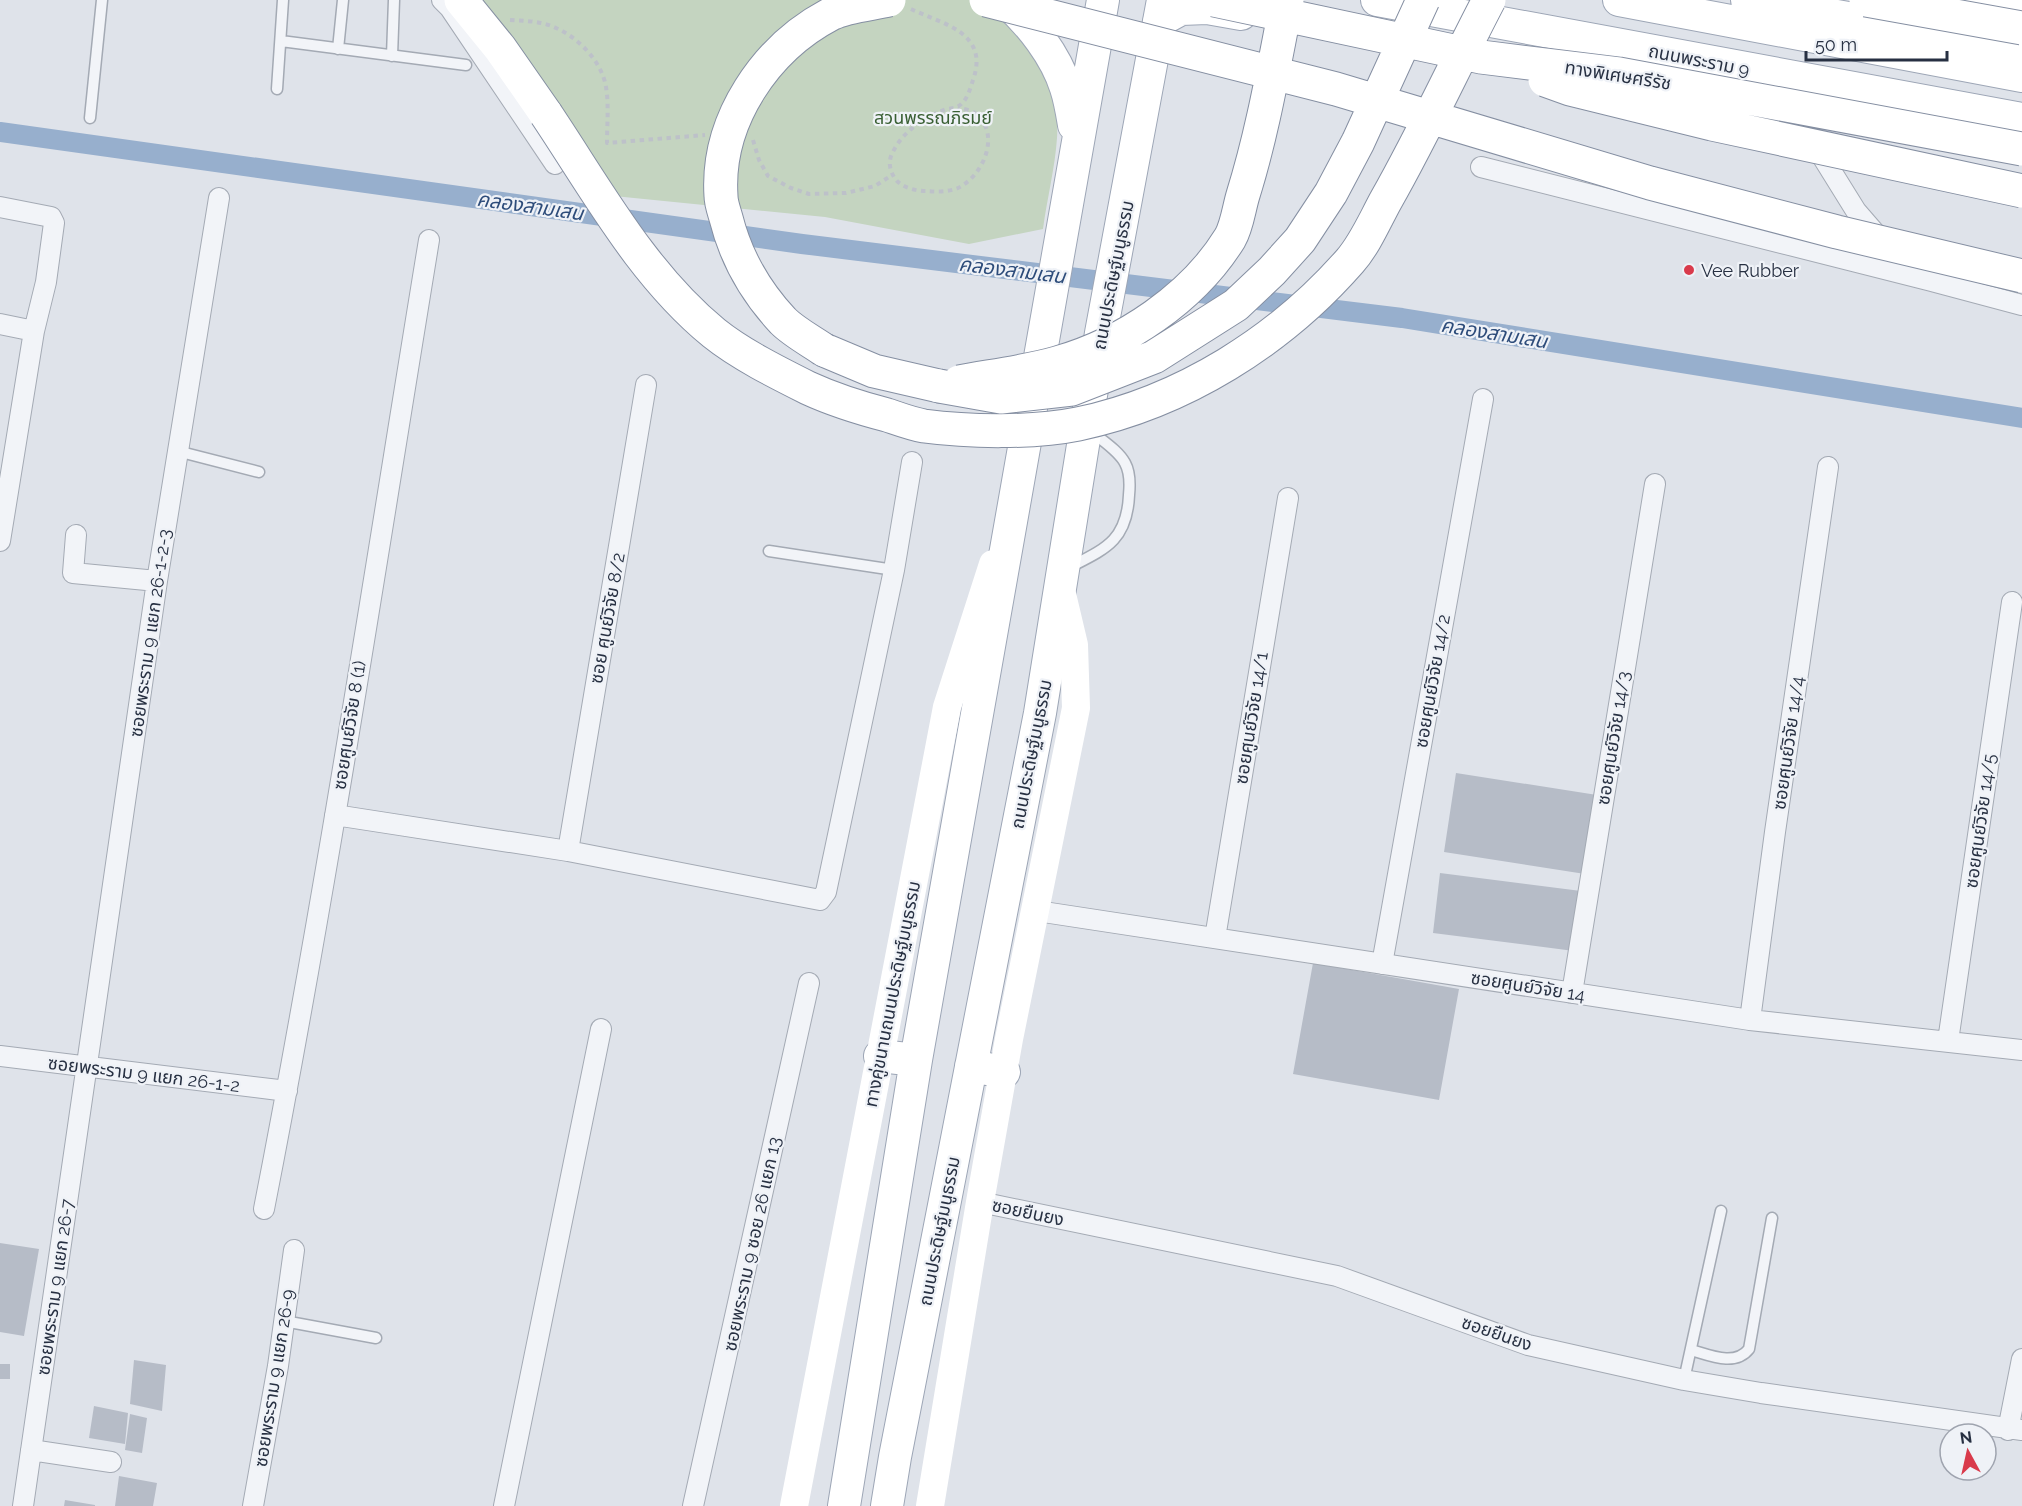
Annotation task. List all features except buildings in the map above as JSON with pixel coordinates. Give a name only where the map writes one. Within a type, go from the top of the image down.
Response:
[{"type":"highway","points":[[461,0],[500,48],[533,95],[637,252],[675,298],[716,335],[779,374],[839,402],[923,425],[1007,431],[1077,424],[1132,409],[1188,386],[1286,325],[1353,259],[1414,151],[1487,0]]},
{"type":"highway","points":[[986,0],[1336,89],[1650,183],[1837,232],[2022,276]]},
{"type":"highway","name":"ทางพิเศษศรีรัช","points":[[1214,0],[1481,57],[1619,74],[2022,149]]},
{"type":"highway","points":[[939,386],[1057,363],[1109,343],[1159,315],[1196,280],[1231,237],[1265,111],[1287,0]]},
{"type":"highway","points":[[895,2],[833,13],[802,33],[772,57],[741,101],[724,153],[721,196],[730,235],[757,290],[785,323],[824,350],[874,371],[1001,397],[1072,389],[1154,357],[1236,304],[1272,271],[1300,240],[1331,193],[1358,142],[1423,0]]},
{"type":"highway","points":[[1866,0],[2022,28]]},
{"type":"highway","points":[[1918,0],[1956,20],[1979,40]]},
{"type":"highway","points":[[1978,0],[2022,15]]},
{"type":"highway","points":[[1481,57],[1570,89],[1712,124],[2022,191]]},
{"type":"main road","points":[[1004,0],[1016,10],[1044,43],[1066,87],[1078,141]]},
{"type":"main road","points":[[847,1493],[916,1060],[1103,0]]},
{"type":"main road","name":"ถนนพระราม 9","points":[[1377,0],[2022,119]]},
{"type":"main road","name":"ถนนพระราม 9","points":[[1487,0],[2022,101]]},
{"type":"main road","points":[[1618,0],[2022,76]]},
{"type":"main road","points":[[1746,0],[2022,49]]},
{"type":"main road","points":[[1161,11],[1207,8],[1326,29],[1392,26],[1455,14]]},
{"type":"main road","name":"ถนนประดิษฐ์มนูธรรม","points":[[889,1497],[1040,713],[1101,333],[1161,11]]},
{"type":"main road","points":[[880,1056],[916,1060]]},
{"type":"main road","points":[[971,1066],[1004,1072]]},
{"type":"street","points":[[442,0],[538,136],[555,164]]},
{"type":"street","points":[[1771,74],[1856,211],[1887,248],[1932,281]]},
{"type":"street","points":[[538,136],[568,121]]},
{"type":"street","points":[[1481,167],[2022,305]]},
{"type":"street","name":"ซอยพระราม 9 แยก 26-1-2-3","points":[[87,1068],[157,581],[219,198]]},
{"type":"street","points":[[0,207],[42,214],[51,217],[54,223],[46,282],[34,331],[0,541]]},
{"type":"street","name":"ซอยศูนย์วิจัย 8 (1)","points":[[264,1209],[335,815],[429,240]]},
{"type":"street","points":[[0,324],[34,331]]},
{"type":"street","name":"ซอย ศูนย์วิจัย 8/2","points":[[568,851],[646,385]]},
{"type":"street","name":"ซอยศูนย์วิจัย 14/2","points":[[1382,964],[1483,399]]},
{"type":"street","points":[[335,815],[568,851],[820,900],[824,897],[894,570],[912,462]]},
{"type":"street","name":"ซอยศูนย์วิจัย 14/4","points":[[1750,1020],[1828,467]]},
{"type":"street","name":"ซอยศูนย์วิจัย 14/3","points":[[1572,993],[1655,484]]},
{"type":"street","name":"ทางคู่ขนานถนนประดิษฐ์มนูธรรม","points":[[794,1506],[947,707],[1016,489]]},
{"type":"street","name":"ซอยศูนย์วิจัย 14/1","points":[[1215,938],[1288,498]]},
{"type":"street","points":[[76,535],[73,573],[157,581]]},
{"type":"street","points":[[930,1506],[1009,1039],[1076,708],[1074,645],[1062,578]]},
{"type":"street","name":"ซอยศูนย์วิจัย 14/5","points":[[1948,1041],[2012,602]]},
{"type":"street","name":"ซอยศูนย์วิจัย 14","points":[[1036,910],[1750,1020],[2022,1050]]},
{"type":"street","name":"ซอยพระราม 9 ซอย 26 แยก 13","points":[[693,1506],[809,983]]},
{"type":"street","points":[[504,1506],[601,1029]]},
{"type":"street","name":"ซอยพระราม 9 แยก 26-1-2","points":[[0,1056],[287,1091]]},
{"type":"street","name":"ซอยพระราม 9 แยก 26-7","points":[[23,1506],[87,1068]]},
{"type":"street","name":"ซอยยืนยง","points":[[980,1202],[1336,1276],[1528,1345],[1684,1380],[2015,1430]]},
{"type":"street","name":"ซอยพระราม 9 แยก 26-9","points":[[252,1506],[278,1366],[294,1250]]},
{"type":"street","points":[[2015,1430],[2022,1359]]},
{"type":"street","points":[[31,1450],[111,1462]]},
{"type":"lane","points":[[90,118],[102,0]]},
{"type":"lane","points":[[278,89],[283,0]]},
{"type":"lane","points":[[338,49],[343,0]]},
{"type":"lane","points":[[392,56],[394,0]]},
{"type":"lane","points":[[281,41],[466,65]]},
{"type":"lane","points":[[1062,578],[1102,551],[1118,537],[1128,508],[1130,483],[1125,463],[1086,426]]},
{"type":"lane","points":[[177,451],[259,472]]},
{"type":"lane","points":[[769,551],[894,570]]},
{"type":"lane","points":[[1684,1380],[1721,1211]]},
{"type":"lane","points":[[1691,1350],[1723,1359],[1739,1357],[1749,1349],[1772,1218]]},
{"type":"lane","points":[[284,1321],[376,1338]]},
{"type":"path","points":[[895,2],[927,17],[948,23],[969,39],[976,56],[975,74],[968,96],[958,106],[930,116],[905,133],[895,146],[889,161],[892,175],[902,186],[920,191],[937,192],[956,189],[973,178],[986,156],[989,140],[985,125],[975,113],[958,106]]},
{"type":"path","points":[[505,14],[511,20],[534,22],[556,28],[578,42],[595,60],[606,84],[607,143],[706,135]]},
{"type":"path","points":[[751,131],[759,160],[768,176],[809,194],[846,193],[875,186],[892,175]]},
{"type":"green space","name":"สวนพรรณภิรมย์","points":[[469,0],[973,0],[994,12],[1023,38],[1042,68],[1049,85],[1057,120],[1057,138],[1043,229],[969,244],[825,217],[614,196]]},
{"type":"waterway","name":"คลองสามเสน","points":[[0,132],[802,244],[1402,318],[2022,418]]},
{"type":"place","name":"Vee Rubber","points":[[1689,270]]}]
